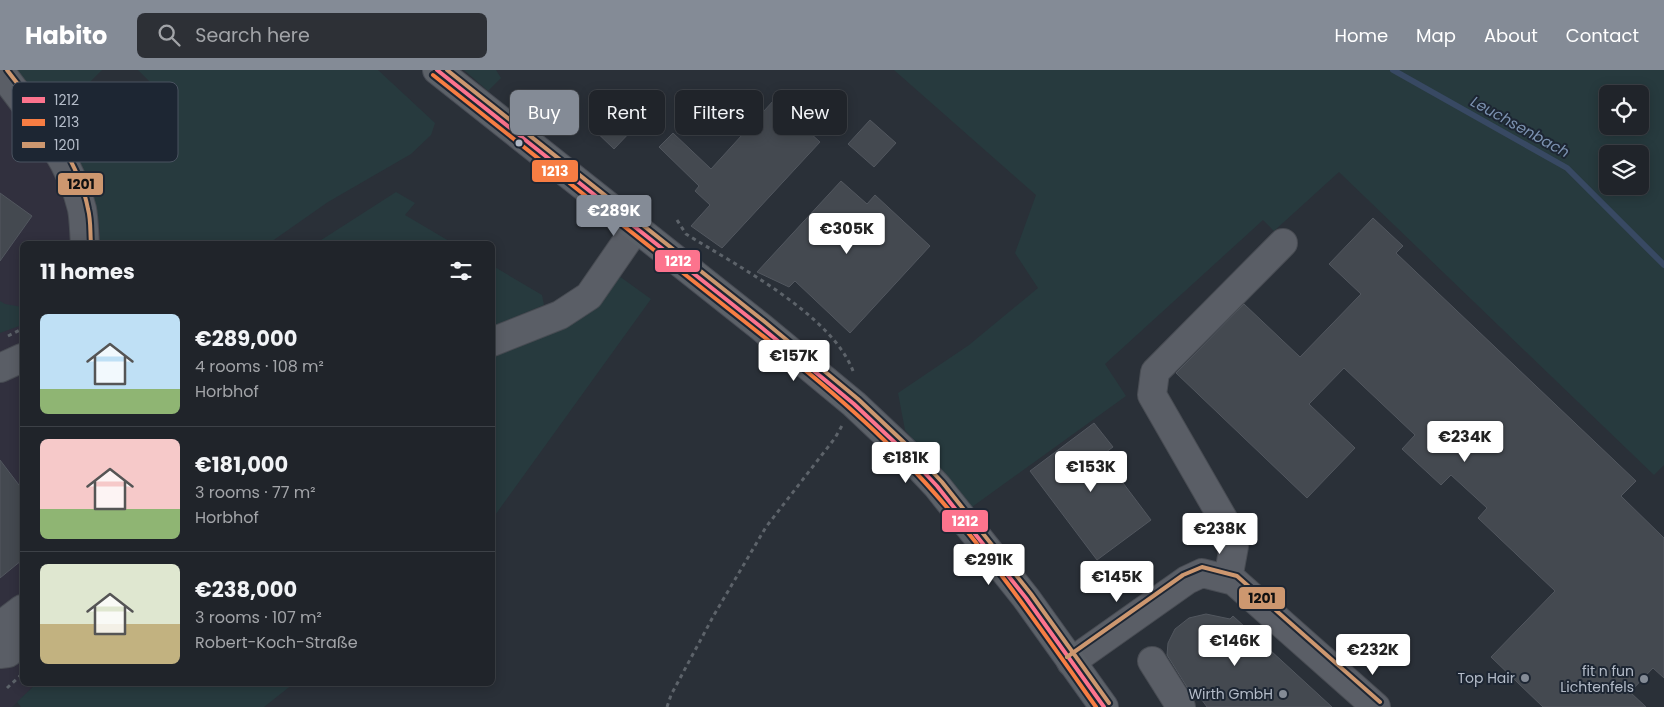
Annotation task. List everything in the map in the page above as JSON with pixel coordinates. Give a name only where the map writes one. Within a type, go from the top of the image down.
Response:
[{"type":"main road","points":[[437,70],[761,327],[854,404],[906,453],[975,534],[1104,707]]},
{"type":"street","points":[[0,71],[12,88]]},
{"type":"street","points":[[62,162],[74,184],[82,210],[86,241]]},
{"type":"street","points":[[495,341],[560,316],[589,296],[636,228]]},
{"type":"street","points":[[1228,579],[1234,546],[1225,522],[1152,395],[1155,372],[1284,243]]},
{"type":"street","points":[[0,368],[20,359]]},
{"type":"street","points":[[1071,662],[1188,580],[1202,573],[1234,581],[1362,702]]},
{"type":"street","points":[[0,626],[20,611]]},
{"type":"street","points":[[0,654],[8,653],[20,643]]},
{"type":"street","points":[[1152,661],[1181,707]]},
{"type":"path","points":[[0,340],[20,330]]},
{"type":"path","points":[[668,707],[671,695],[714,616],[766,527],[835,438]]},
{"type":"path","points":[[7,688],[20,676]]},
{"type":"shaded area","points":[[0,70],[40,70],[48,82],[12,82],[12,162],[103,162],[157,241],[20,241],[20,686],[34,686],[12,707],[0,707]]},
{"type":"green space","points":[[11,70],[102,70],[90,82],[19,82]]},
{"type":"green space","points":[[138,70],[378,70],[435,123],[431,135],[411,154],[328,202],[272,241],[100,241],[95,204],[86,180],[75,162],[178,162],[178,82],[150,82]]},
{"type":"green space","points":[[464,70],[496,70],[501,78],[488,91]]},
{"type":"green space","points":[[894,70],[1664,70],[1664,465],[1654,475],[1339,172],[1274,231],[1263,220],[1105,364],[1126,396],[972,507],[905,430],[898,393],[969,345],[1038,288],[1015,253],[1036,195]]},
{"type":"green space","points":[[396,192],[415,203],[405,215],[449,241],[320,241]]},
{"type":"green space","points":[[495,267],[542,295],[544,305],[495,325]]},
{"type":"green space","points":[[619,276],[651,299],[495,515],[495,355],[574,323],[602,298]]},
{"type":"green space","points":[[0,301],[5,304],[20,307],[20,326],[0,333]]},
{"type":"green space","points":[[34,686],[290,686],[264,707],[21,707],[17,702]]},
{"type":"building","points":[[773,101],[773,135],[812,135],[820,142],[722,248],[691,226],[710,205],[695,191],[699,186],[659,147],[673,133],[711,169],[742,135],[763,135],[763,112]]},
{"type":"building","points":[[870,120],[896,143],[874,167],[848,144]]},
{"type":"building","points":[[599,135],[627,135],[614,149]]},
{"type":"building","points":[[841,181],[867,204],[875,195],[930,246],[850,333],[795,281],[789,287],[757,272]]},
{"type":"building","points":[[0,193],[32,216],[0,261]]},
{"type":"building","points":[[1373,218],[1403,246],[1396,253],[1636,481],[1621,496],[1664,538],[1664,678],[1653,668],[1630,692],[1646,707],[1543,707],[1491,657],[1555,591],[1478,518],[1487,508],[1451,475],[1441,485],[1402,449],[1415,435],[1344,368],[1309,404],[1355,448],[1307,498],[1176,373],[1244,304],[1300,357],[1361,294],[1329,264]]},
{"type":"building","points":[[1094,423],[1113,447],[1102,455],[1151,520],[1097,560],[1030,471]]},
{"type":"building","points":[[0,460],[20,486],[20,562],[0,578]]},
{"type":"building","points":[[1206,614],[1230,619],[1233,616],[1332,707],[1207,707],[1199,696],[1190,692],[1167,655],[1168,643],[1175,629],[1189,618]]},
{"type":"waterway","name":"Leuchsenbach","points":[[1393,70],[1567,168],[1664,265]]},
{"type":"transit line","name":"1201","points":[[7,70],[16,82]]},
{"type":"transit line","name":"1212","points":[[437,70],[761,327],[854,404],[906,453],[937,486],[1026,598],[1104,707]]},
{"type":"transit line","name":"1201","points":[[447,70],[765,322],[858,399],[910,448],[942,482],[1031,594],[1109,703]]},
{"type":"transit line","name":"1213","points":[[433,75],[779,349],[831,391],[880,436],[956,517],[1028,611],[1096,707]]},
{"type":"transit line","name":"1201","points":[[71,162],[83,190],[89,213],[91,241]]},
{"type":"transit line","name":"1201","points":[[1067,657],[1183,575],[1202,567],[1237,576],[1380,702]]},
{"type":"place","name":"Top Hair","points":[[1525,678]]},
{"type":"place","name":"fit n fun Lichtenfels","points":[[1644,679]]},
{"type":"place","name":"Wirth GmbH","points":[[1283,694]]}]
